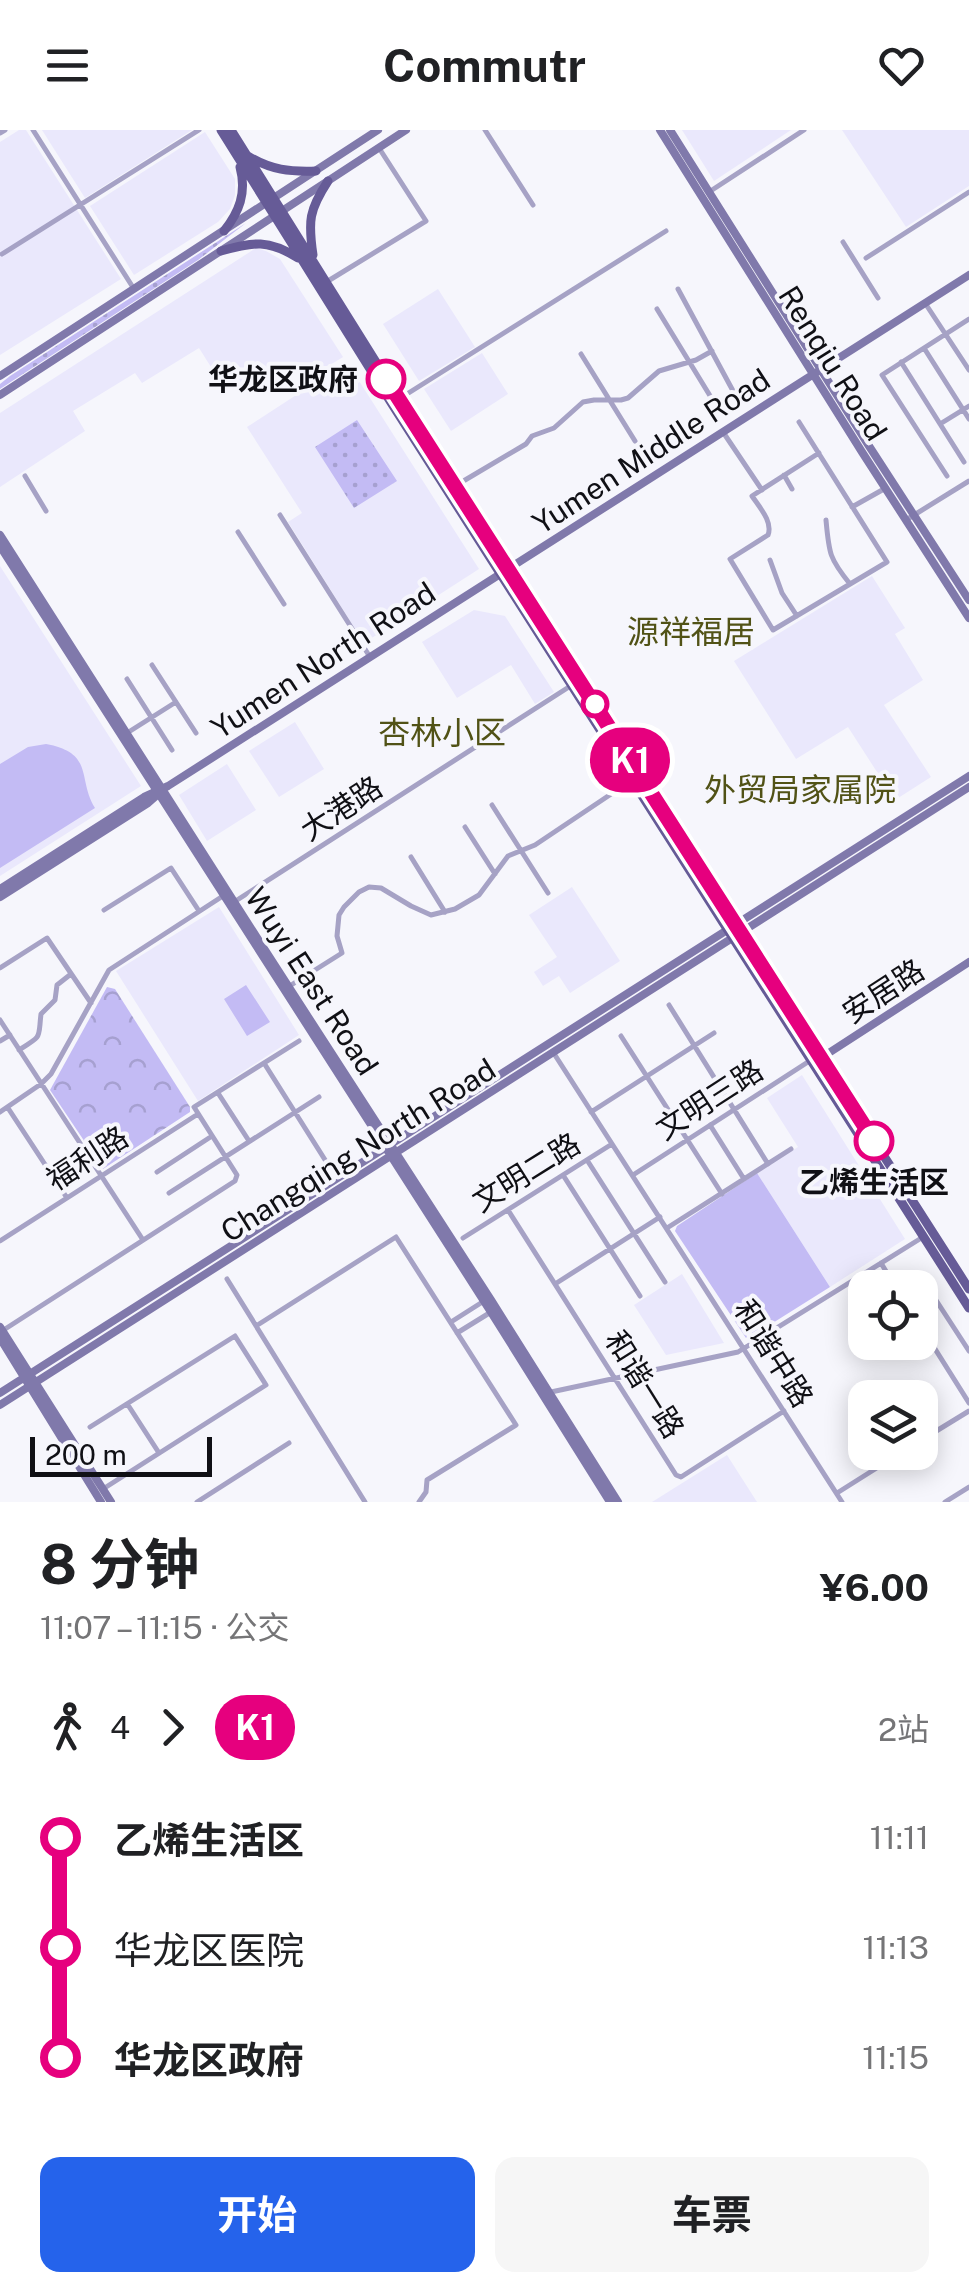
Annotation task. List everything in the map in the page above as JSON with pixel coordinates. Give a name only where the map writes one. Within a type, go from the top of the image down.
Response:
[{"type":"main road","points":[[222,130],[816,1059],[969,1289]]},
{"type":"main road","points":[[231,130],[270,201]]},
{"type":"main road","points":[[224,231],[241,205],[242,174],[234,151]]},
{"type":"main road","points":[[246,154],[278,170],[316,170]]},
{"type":"main road","points":[[308,262],[311,210],[328,181]]},
{"type":"main road","points":[[221,252],[258,242],[275,246],[308,262],[326,282],[455,486],[572,686],[734,931]]},
{"type":"main road","points":[[816,1059],[969,1308]]},
{"type":"street","points":[[33,130],[134,289]]},
{"type":"street","points":[[2,254],[199,130]]},
{"type":"street","points":[[0,376],[378,130]]},
{"type":"street","points":[[0,394],[406,130]]},
{"type":"street","points":[[485,130],[533,205]]},
{"type":"street","name":"Renqiu Road","points":[[660,130],[910,518],[969,618]]},
{"type":"street","name":"Renqiu Road","points":[[670,130],[885,488],[969,600]]},
{"type":"street","points":[[710,192],[804,130]]},
{"type":"street","points":[[326,282],[426,221],[379,148]]},
{"type":"street","points":[[866,258],[969,192]]},
{"type":"street","points":[[399,399],[666,231]]},
{"type":"street","points":[[843,242],[878,298]]},
{"type":"street","name":"Yumen Middle Road","points":[[505,571],[969,275]]},
{"type":"street","points":[[678,290],[739,402]]},
{"type":"street","points":[[926,303],[969,370]]},
{"type":"street","points":[[657,308],[712,399]]},
{"type":"street","points":[[948,476],[882,375],[969,320]]},
{"type":"street","points":[[924,348],[966,408],[969,419]]},
{"type":"street","points":[[455,486],[526,444],[532,436],[554,428],[584,402],[628,398],[660,372],[712,350]]},
{"type":"street","points":[[582,354],[636,441]]},
{"type":"street","points":[[902,362],[964,462]]},
{"type":"street","points":[[940,424],[966,408]]},
{"type":"street","points":[[799,422],[887,562],[774,630],[730,559],[770,532],[769,522],[752,496],[818,454]]},
{"type":"street","points":[[723,432],[762,490]]},
{"type":"street","points":[[24,476],[46,511]]},
{"type":"street","points":[[784,476],[792,490]]},
{"type":"street","points":[[910,518],[969,481]]},
{"type":"street","points":[[852,508],[885,488]]},
{"type":"street","points":[[280,515],[370,657]]},
{"type":"street","points":[[826,520],[829,553],[850,584]]},
{"type":"street","points":[[238,532],[284,604]]},
{"type":"street","name":"Wuyi East Road","points":[[0,535],[127,733],[159,791]]},
{"type":"street","name":"Wuyi East Road","points":[[0,546],[391,1150],[546,1393],[610,1502]]},
{"type":"street","points":[[770,560],[774,577],[797,616]]},
{"type":"street","name":"Yumen North Road","points":[[0,888],[505,571]]},
{"type":"street","points":[[152,665],[196,734]]},
{"type":"street","points":[[127,679],[172,750]]},
{"type":"street","name":"大港路","points":[[234,902],[572,686]]},
{"type":"street","points":[[127,733],[176,702]]},
{"type":"street","points":[[734,931],[969,776]]},
{"type":"street","points":[[288,987],[342,953],[337,936],[339,915],[350,900],[368,888],[389,891],[422,912],[446,912],[479,895],[508,856],[535,844],[632,780]]},
{"type":"street","points":[[734,931],[969,787]]},
{"type":"street","name":"Yumen North Road","points":[[0,897],[148,803],[159,791]]},
{"type":"street","points":[[492,805],[548,893]]},
{"type":"street","points":[[465,826],[495,874]]},
{"type":"street","points":[[411,857],[446,912]]},
{"type":"street","points":[[104,910],[171,868],[199,911]]},
{"type":"street","points":[[0,1112],[51,1074],[113,966],[226,894]]},
{"type":"street","name":"Wuyi East Road","points":[[226,894],[386,1140],[484,1301],[618,1502]]},
{"type":"street","name":"Changqing North Road","points":[[391,1150],[553,1052],[734,931]]},
{"type":"street","name":"Changqing North Road","points":[[0,1405],[30,1380],[734,931]]},
{"type":"street","points":[[0,968],[48,938],[90,1003]]},
{"type":"street","name":"安居路","points":[[816,1059],[969,962]]},
{"type":"street","points":[[20,1050],[39,1036],[42,1014],[55,1000],[57,985],[72,974]]},
{"type":"street","points":[[669,1006],[768,1164]]},
{"type":"street","points":[[0,1020],[143,1240]]},
{"type":"street","points":[[592,1112],[714,1033]]},
{"type":"street","points":[[0,1041],[10,1035]]},
{"type":"street","points":[[620,1036],[722,1194]]},
{"type":"street","name":"福利路","points":[[0,1241],[198,1114],[194,1108],[299,1041]]},
{"type":"street","name":"和谐中路","points":[[553,1052],[842,1502]]},
{"type":"street","name":"文明三路","points":[[632,1175],[816,1059]]},
{"type":"street","points":[[264,1063],[328,1163]]},
{"type":"street","points":[[218,1092],[249,1142]]},
{"type":"street","points":[[169,1193],[319,1097]]},
{"type":"street","points":[[8,1107],[66,1198]]},
{"type":"street","points":[[102,1502],[1,1332],[236,1180],[198,1114]]},
{"type":"street","points":[[710,1125],[744,1179]]},
{"type":"street","points":[[156,1172],[212,1136]]},
{"type":"street","name":"文明二路","points":[[464,1238],[612,1144]]},
{"type":"street","points":[[667,1228],[792,1149]]},
{"type":"street","points":[[587,1160],[665,1282]]},
{"type":"street","points":[[562,1176],[640,1296]]},
{"type":"street","name":"和谐一路","points":[[508,1210],[676,1475],[681,1477],[784,1412]]},
{"type":"street","points":[[555,1284],[660,1217]]},
{"type":"street","points":[[256,1326],[396,1236],[516,1425],[427,1480],[420,1502]]},
{"type":"street","points":[[546,1393],[745,1349],[924,1236]]},
{"type":"street","points":[[881,1264],[885,1270]]},
{"type":"street","points":[[227,1280],[365,1502]]},
{"type":"street","points":[[451,1322],[484,1301]]},
{"type":"street","points":[[938,1303],[969,1351]]},
{"type":"street","points":[[458,1333],[492,1312]]},
{"type":"street","points":[[90,1427],[235,1336],[266,1385],[103,1489]]},
{"type":"street","points":[[938,1354],[969,1403]]},
{"type":"street","points":[[30,1380],[111,1502]]},
{"type":"street","name":"Changqing North Road","points":[[0,1394],[30,1380]]},
{"type":"street","points":[[128,1404],[158,1454]]},
{"type":"street","points":[[938,1431],[969,1411]]},
{"type":"street","points":[[197,1502],[289,1443]]},
{"type":"street","points":[[837,1494],[874,1470]]},
{"type":"street","points":[[945,1502],[969,1487]]},
{"type":"shaded area","points":[[26,130],[121,279],[0,355],[0,142]]},
{"type":"shaded area","points":[[42,130],[192,130],[85,198]]},
{"type":"shaded area","points":[[682,130],[791,130],[714,181]]},
{"type":"shaded area","points":[[842,130],[969,130],[969,186],[906,227]]},
{"type":"shaded area","points":[[205,132],[235,179],[230,209],[218,222],[134,275],[90,206]]},
{"type":"shaded area","points":[[256,248],[280,259],[343,357],[301,383],[287,362],[244,390],[229,367],[216,375],[199,348],[142,383],[135,373],[73,411],[85,431],[0,487],[0,413]]},
{"type":"shaded area","points":[[438,289],[475,347],[419,381],[383,324]]},
{"type":"shaded area","points":[[482,353],[508,394],[451,431],[424,389]]},
{"type":"shaded area","points":[[347,362],[479,569],[364,643],[288,522],[302,513],[247,427]]},
{"type":"shaded area","points":[[0,566],[141,786],[0,876]]},
{"type":"shaded area","points":[[872,576],[905,628],[895,634],[923,680],[884,705],[931,777],[895,800],[848,727],[796,759],[734,661]]},
{"type":"shaded area","points":[[474,610],[505,616],[554,692],[535,704],[511,665],[457,698],[422,642]]},
{"type":"shaded area","points":[[295,722],[324,769],[279,797],[249,751]]},
{"type":"shaded area","points":[[227,764],[256,810],[207,841],[179,795]]},
{"type":"shaded area","points":[[572,887],[620,961],[570,993],[559,976],[543,986],[534,972],[557,957],[529,915]]},
{"type":"shaded area","points":[[219,907],[299,1035],[198,1101],[116,971]]},
{"type":"shaded area","points":[[802,1075],[905,1239],[857,1270],[848,1270],[848,1275],[830,1287],[757,1173],[798,1147],[767,1098]]},
{"type":"shaded area","points":[[682,1274],[724,1343],[666,1355],[634,1305]]},
{"type":"shaded area","points":[[727,1455],[757,1502],[652,1502]]},
{"type":"green space","points":[[246,223],[198,260],[0,389],[0,384],[10,376]]},
{"type":"green space","points":[[357,420],[397,481],[354,508],[315,447]]},
{"type":"green space","points":[[46,744],[61,748],[78,761],[95,808],[0,868],[0,764],[28,747]]},
{"type":"green space","points":[[246,985],[270,1022],[247,1036],[224,999]]},
{"type":"green space","points":[[107,987],[115,989],[190,1112],[103,1169],[50,1090]]},
{"type":"green space","points":[[757,1173],[830,1287],[746,1338],[675,1231]]},
{"type":"bus line","name":"K1","points":[[386,379],[874,1141]]},
{"type":"place","name":"华龙区政府","points":[[386,379]]},
{"type":"place","name":"乙烯生活区","points":[[874,1141]]},
{"type":"district","name":"源祥福居","points":[[691,631]]},
{"type":"district","name":"杏林小区","points":[[442,732]]},
{"type":"district","name":"外贸局家属院","points":[[800,789]]}]
